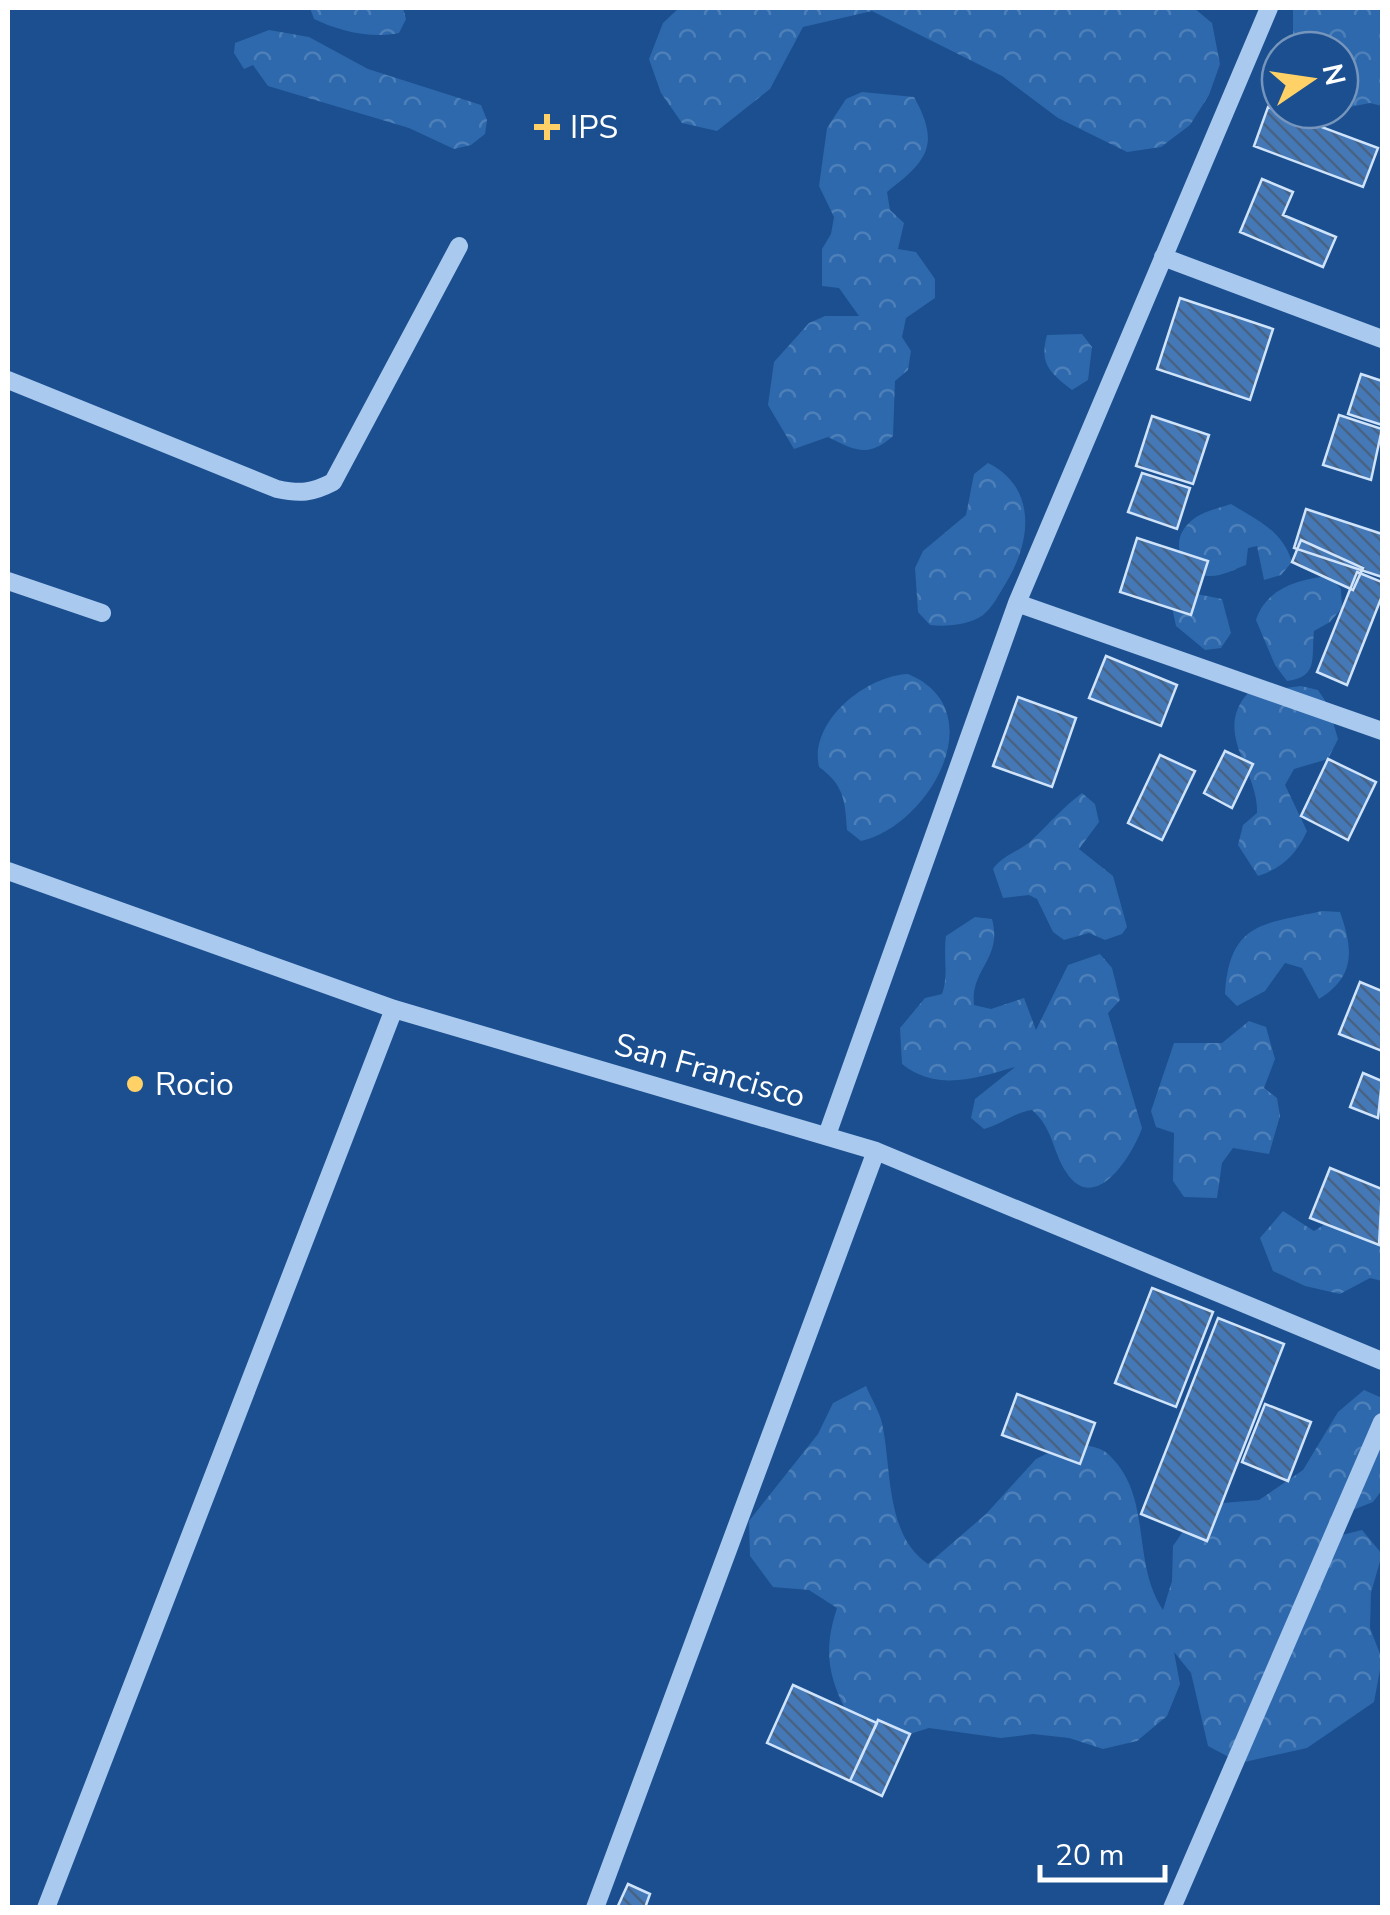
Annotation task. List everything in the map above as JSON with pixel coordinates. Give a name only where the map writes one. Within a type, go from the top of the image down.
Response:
[{"type":"street","points":[[828,1135],[1016,603],[1269,8]]},
{"type":"street","points":[[8,380],[277,489],[302,494],[317,490],[333,482],[459,246]]},
{"type":"street","points":[[1163,256],[1382,339]]},
{"type":"street","points":[[8,581],[102,613]]},
{"type":"street","points":[[1016,603],[1382,731]]},
{"type":"street","name":"San Francisco","points":[[8,871],[394,1009],[876,1151],[1382,1362]]},
{"type":"street","points":[[46,1908],[394,1009]]},
{"type":"street","points":[[595,1908],[876,1151]]},
{"type":"street","points":[[1172,1908],[1382,1422]]},
{"type":"green space","points":[[310,8],[403,8],[406,19],[399,33],[366,34],[314,19]]},
{"type":"green space","points":[[679,8],[1194,8],[1212,23],[1220,64],[1209,95],[1190,125],[1161,147],[1127,152],[1058,118],[1002,76],[872,11],[803,27],[770,89],[717,131],[682,123],[661,93],[649,59],[663,23]]},
{"type":"green space","points":[[1293,8],[1382,8],[1382,106],[1360,105],[1360,30],[1293,30]]},
{"type":"green space","points":[[269,30],[309,37],[368,69],[481,105],[487,120],[485,134],[471,145],[454,149],[409,128],[268,86],[253,65],[244,69],[234,53],[235,43]]},
{"type":"green space","points":[[862,92],[914,97],[922,114],[928,141],[925,152],[911,172],[887,192],[890,210],[904,223],[898,249],[916,252],[935,279],[935,298],[906,318],[902,337],[911,351],[908,370],[895,381],[893,436],[869,450],[854,449],[828,437],[794,449],[768,405],[774,362],[809,323],[825,316],[859,316],[839,288],[822,286],[822,249],[831,234],[834,217],[819,186],[827,128],[846,99]]},
{"type":"green space","points":[[1082,334],[1092,347],[1088,380],[1072,390],[1048,367],[1045,345],[1047,335]]},
{"type":"green space","points":[[988,463],[1004,474],[1022,501],[1025,517],[1021,550],[1006,583],[983,615],[958,624],[930,625],[918,612],[915,568],[923,551],[966,515],[974,474]]},
{"type":"green space","points":[[1231,504],[1268,527],[1282,542],[1292,562],[1281,575],[1264,580],[1257,546],[1248,548],[1246,565],[1218,575],[1199,574],[1185,563],[1179,540],[1188,524],[1202,514]]},
{"type":"green space","points":[[1329,576],[1341,589],[1342,608],[1330,622],[1314,631],[1309,671],[1287,681],[1275,665],[1256,620],[1267,600],[1285,587]]},
{"type":"green space","points":[[1182,591],[1222,599],[1231,633],[1221,648],[1205,650],[1176,626],[1172,607]]},
{"type":"green space","points":[[908,674],[934,691],[947,713],[949,739],[943,765],[929,791],[909,814],[886,831],[861,841],[847,830],[844,802],[838,787],[819,767],[818,750],[831,718],[858,692]]},
{"type":"green space","points":[[1301,686],[1318,690],[1328,705],[1338,739],[1328,759],[1294,769],[1285,785],[1307,831],[1287,860],[1258,876],[1238,845],[1243,825],[1257,813],[1256,797],[1236,737],[1238,708],[1248,693]]},
{"type":"green space","points":[[1082,793],[1095,804],[1099,822],[1079,849],[1113,876],[1127,927],[1122,934],[1105,940],[1089,933],[1064,940],[1053,932],[1037,899],[1029,895],[1003,898],[993,869]]},
{"type":"green space","points":[[1322,911],[1340,912],[1349,950],[1345,971],[1331,990],[1319,999],[1302,968],[1285,963],[1265,991],[1237,1006],[1225,994],[1228,970],[1242,939],[1267,924]]},
{"type":"green space","points":[[975,917],[992,919],[994,933],[990,954],[977,982],[974,1005],[991,1009],[1024,998],[1036,1030],[1068,965],[1100,954],[1112,968],[1120,1000],[1108,1013],[1142,1128],[1122,1165],[1100,1185],[1089,1188],[1077,1184],[1066,1172],[1044,1124],[1032,1110],[984,1129],[971,1118],[975,1099],[1015,1067],[972,1078],[943,1080],[915,1073],[902,1064],[900,1028],[925,998],[942,994],[946,936]]},
{"type":"green space","points":[[1249,1021],[1266,1027],[1275,1059],[1264,1088],[1277,1098],[1280,1116],[1269,1154],[1233,1148],[1222,1163],[1217,1198],[1184,1197],[1173,1181],[1174,1133],[1156,1127],[1151,1111],[1174,1043],[1222,1043]]},
{"type":"green space","points":[[1283,1211],[1314,1231],[1343,1213],[1360,1211],[1382,1247],[1382,1281],[1370,1278],[1340,1294],[1305,1286],[1273,1271],[1260,1238]]},
{"type":"green space","points":[[866,1386],[882,1423],[897,1519],[914,1552],[928,1564],[986,1514],[1036,1459],[1070,1442],[1104,1451],[1122,1470],[1137,1508],[1153,1591],[1163,1610],[1172,1581],[1173,1546],[1192,1518],[1223,1503],[1259,1500],[1303,1470],[1338,1412],[1364,1390],[1382,1398],[1382,1490],[1373,1502],[1340,1515],[1330,1538],[1362,1530],[1382,1554],[1371,1593],[1370,1628],[1382,1659],[1374,1702],[1307,1748],[1240,1763],[1208,1746],[1191,1673],[1174,1652],[1180,1684],[1167,1716],[1137,1741],[1103,1749],[1069,1738],[1033,1734],[1001,1738],[929,1728],[910,1734],[846,1711],[830,1660],[830,1636],[837,1608],[809,1590],[773,1587],[750,1556],[749,1521],[818,1434],[833,1403]]},
{"type":"building","points":[[1260,129],[1330,130],[1378,148],[1363,187],[1254,146]]},
{"type":"building","points":[[1262,179],[1293,192],[1283,215],[1336,237],[1323,267],[1240,232]]},
{"type":"building","points":[[1180,298],[1273,329],[1250,400],[1157,369]]},
{"type":"building","points":[[1361,374],[1382,381],[1382,425],[1348,414]]},
{"type":"building","points":[[1339,415],[1382,429],[1371,480],[1323,465]]},
{"type":"building","points":[[1152,416],[1209,435],[1193,484],[1136,466]]},
{"type":"building","points":[[1142,473],[1190,488],[1177,529],[1128,512]]},
{"type":"building","points":[[1306,509],[1382,534],[1382,577],[1294,548]]},
{"type":"building","points":[[1137,538],[1208,561],[1191,615],[1120,592]]},
{"type":"building","points":[[1301,540],[1363,568],[1353,590],[1292,562]]},
{"type":"building","points":[[1357,572],[1382,582],[1382,596],[1347,685],[1317,672]]},
{"type":"building","points":[[1106,656],[1177,685],[1161,726],[1089,698]]},
{"type":"building","points":[[1018,697],[1076,718],[1052,787],[993,766]]},
{"type":"building","points":[[1225,751],[1253,764],[1232,808],[1204,793]]},
{"type":"building","points":[[1160,755],[1195,771],[1162,840],[1128,823]]},
{"type":"building","points":[[1328,759],[1376,782],[1348,840],[1301,816]]},
{"type":"building","points":[[1360,982],[1382,991],[1382,1051],[1339,1034]]},
{"type":"building","points":[[1363,1073],[1382,1081],[1378,1118],[1350,1107]]},
{"type":"building","points":[[1330,1168],[1382,1189],[1379,1245],[1310,1218]]},
{"type":"building","points":[[1152,1288],[1213,1312],[1176,1407],[1115,1383]]},
{"type":"building","points":[[1218,1318],[1284,1344],[1207,1541],[1141,1514]]},
{"type":"building","points":[[1017,1394],[1095,1423],[1080,1464],[1002,1435]]},
{"type":"building","points":[[1265,1404],[1311,1422],[1288,1481],[1242,1462]]},
{"type":"building","points":[[793,1685],[877,1723],[850,1781],[767,1743]]},
{"type":"building","points":[[878,1720],[910,1734],[882,1796],[850,1781]]},
{"type":"building","points":[[628,1884],[650,1894],[645,1908],[617,1908]]},
{"type":"place","name":"IPS","points":[[547,127]]},
{"type":"place","name":"Rocio","points":[[135,1084]]}]
